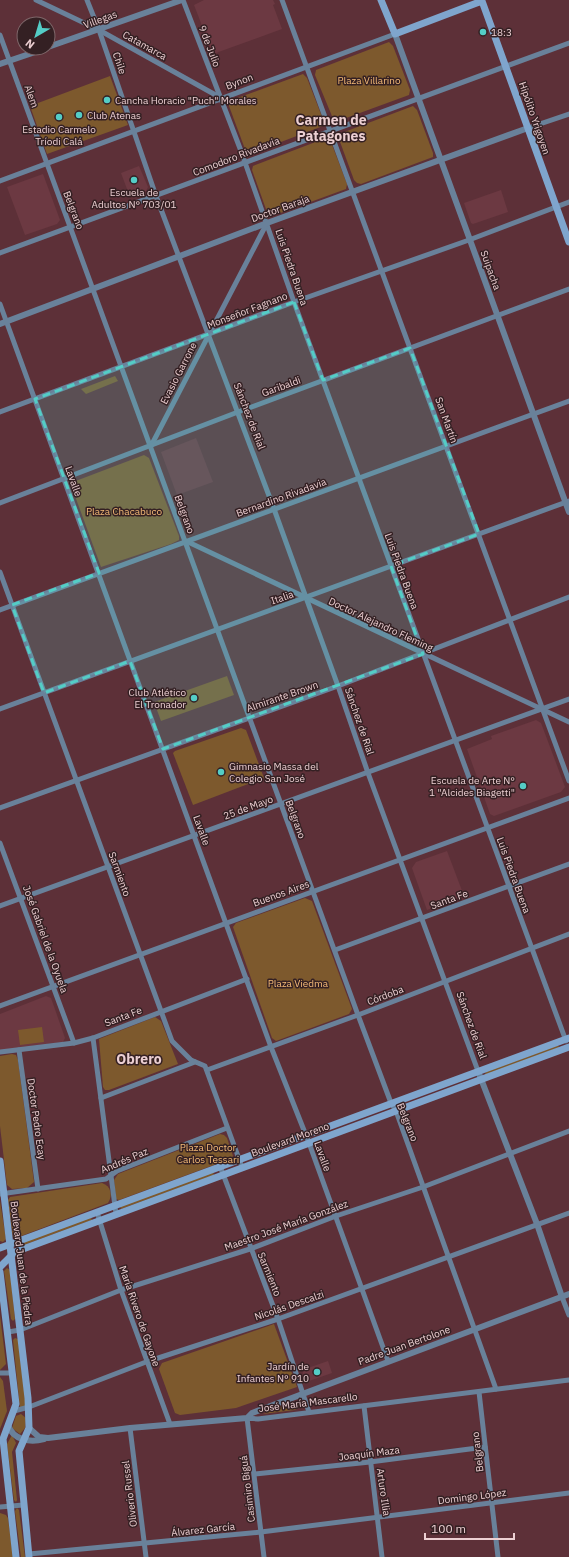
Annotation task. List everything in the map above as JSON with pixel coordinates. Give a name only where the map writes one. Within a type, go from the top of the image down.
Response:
[{"type":"main road","points":[[381,0],[395,34]]},
{"type":"main road","name":"Bynon","points":[[395,34],[483,0]]},
{"type":"main road","name":"Hipólito Yrigoyen","points":[[483,0],[569,242]]},
{"type":"main road","name":"Boulevard Moreno","points":[[0,1248],[239,1160],[305,1134],[567,1039]]},
{"type":"main road","name":"Boulevard Moreno","points":[[0,1267],[11,1255],[100,1220],[569,1048]]},
{"type":"main road","name":"Boulevard Juan de la Piedra","points":[[0,1160],[2,1194],[10,1244],[29,1408],[29,1428]]},
{"type":"main road","points":[[0,1272],[16,1404],[1,1439],[16,1557]]},
{"type":"main road","points":[[29,1428],[28,1433],[22,1440],[19,1451],[29,1556]]},
{"type":"street","name":"Catamarca","points":[[36,0],[99,30],[221,98]]},
{"type":"street","name":"Chile","points":[[87,0],[99,30],[134,132]]},
{"type":"street","name":"Villegas","points":[[56,45],[182,0]]},
{"type":"street","name":"9 de Julio","points":[[182,0],[221,98]]},
{"type":"street","name":"San Martín","points":[[282,0],[354,191],[569,781]]},
{"type":"street","name":"Bynon","points":[[0,182],[395,34]]},
{"type":"street","name":"Suipacha","points":[[395,34],[469,240],[567,502],[569,512]]},
{"type":"street","name":"Alem","points":[[0,35],[46,164]]},
{"type":"street","name":"Comodoro Rivadavia","points":[[0,253],[569,43]]},
{"type":"street","name":"Villegas","points":[[0,64],[24,56]]},
{"type":"street","name":"Luis Piedra Buena","points":[[221,98],[294,302],[487,828],[510,886],[531,948],[567,1039],[569,1048]]},
{"type":"street","name":"Doctor Baraja","points":[[0,324],[267,223],[569,114]]},
{"type":"street","name":"Sánchez de Rial","points":[[134,132],[156,196],[274,509],[368,773],[478,1071],[537,1224],[569,1315]]},
{"type":"street","name":"Belgrano","points":[[46,164],[94,289],[312,891],[391,1103],[396,1111],[496,1389]]},
{"type":"street","name":"Monseñor Fagnano","points":[[0,412],[294,302],[469,240],[569,202]]},
{"type":"street","name":"Evasio Garrone","points":[[151,446],[267,223]]},
{"type":"street","name":"Garibaldi","points":[[0,503],[323,380],[569,289]]},
{"type":"street","name":"Lavalle","points":[[0,304],[130,661],[164,749],[271,1047],[309,1143],[388,1361]]},
{"type":"street","name":"Bernardino Rivadavia","points":[[0,610],[569,401]]},
{"type":"street","name":"Italia","points":[[0,709],[567,502]]},
{"type":"street","name":"Doctor Alejandro Fleming","points":[[186,542],[569,722]]},
{"type":"street","name":"Sarmiento","points":[[0,572],[161,1011],[175,1045],[195,1062],[205,1066],[207,1070]]},
{"type":"street","name":"Almirante Brown","points":[[0,808],[338,686],[569,597]]},
{"type":"street","name":"25 de Mayo","points":[[0,906],[456,742],[569,699]]},
{"type":"street","name":"Buenos Aires","points":[[0,1006],[569,798]]},
{"type":"street","name":"José Gabriel de la Oyuela","points":[[0,843],[74,1042]]},
{"type":"street","name":"Santa Fe","points":[[335,950],[569,864]]},
{"type":"street","name":"Córdoba","points":[[207,1070],[446,982],[569,934]]},
{"type":"street","name":"Santa Fe","points":[[0,1052],[93,1038],[247,979]]},
{"type":"street","points":[[93,1038],[116,1214]]},
{"type":"street","name":"Doctor Pedro Ecay","points":[[19,1050],[38,1189]]},
{"type":"street","points":[[100,1098],[195,1062]]},
{"type":"street","points":[[207,1070],[242,1167]]},
{"type":"street","name":"Andrés Paz","points":[[2,1194],[110,1177],[117,1171],[227,1128]]},
{"type":"street","name":"Maestro José María González","points":[[8,1332],[20,1330],[121,1290],[250,1249],[336,1216],[423,1187],[569,1131]]},
{"type":"street","name":"Sarmiento","points":[[220,1166],[250,1249],[278,1319],[304,1393],[309,1412]]},
{"type":"street","name":"María Rivero de Gayone","points":[[97,1212],[121,1290],[146,1362],[170,1424]]},
{"type":"street","name":"Nicolás Descalzi","points":[[14,1411],[29,1408],[146,1362],[278,1319],[569,1213]]},
{"type":"street","name":"Padre Juan Bertolone","points":[[248,1418],[252,1413],[569,1294]]},
{"type":"street","points":[[0,1373],[12,1373]]},
{"type":"street","name":"José María Mascarello","points":[[22,1440],[42,1440],[48,1438],[170,1424],[248,1418],[258,1419],[569,1380]]},
{"type":"street","name":"Belgrano","points":[[479,1392],[498,1557]]},
{"type":"street","name":"Arturo Illia","points":[[364,1406],[382,1557]]},
{"type":"street","name":"Casimiro Biguá","points":[[248,1418],[264,1557]]},
{"type":"street","points":[[8,1425],[12,1433],[22,1440]]},
{"type":"street","points":[[29,1428],[40,1437],[48,1438]]},
{"type":"street","name":"Oliverio Russel","points":[[130,1428],[146,1557]]},
{"type":"street","name":"Joaquín Maza","points":[[255,1474],[370,1462],[485,1447]]},
{"type":"street","name":"Domingo López","points":[[378,1517],[569,1493]]},
{"type":"street","points":[[0,1507],[23,1505]]},
{"type":"street","name":"Álvarez García","points":[[29,1556],[261,1532],[378,1517]]},
{"type":"highlighted area","points":[[294,302],[323,380],[410,348],[479,534],[391,566],[423,654],[163,749],[130,661],[44,693],[12,605],[99,573],[35,399]]},
{"type":"shaded area","points":[[204,0],[273,0],[275,4],[273,5],[282,29],[213,54],[194,5]]},
{"type":"shaded area","name":"Escuela de Adultos N° 703/01","points":[[139,166],[148,187],[146,191],[130,197],[121,173]]},
{"type":"shaded area","points":[[43,174],[60,220],[57,224],[25,235],[7,187]]},
{"type":"shaded area","points":[[501,190],[508,212],[473,224],[471,223],[464,203]]},
{"type":"shaded area","points":[[196,438],[213,482],[177,495],[161,452]]},
{"type":"shaded area","points":[[536,720],[541,723],[565,787],[561,792],[494,816],[490,814],[467,749],[492,739],[491,736]]},
{"type":"shaded area","points":[[447,851],[464,896],[427,910],[412,868],[416,862]]},
{"type":"shaded area","points":[[46,996],[51,998],[65,1038],[63,1042],[0,1050],[0,1014]]},
{"type":"shaded area","name":"Jardín de Infantes N° 910","points":[[328,1361],[332,1373],[309,1381],[305,1380],[302,1370]]},
{"type":"green space","name":"Plaza Villarino","points":[[389,42],[393,46],[410,90],[409,95],[338,121],[334,121],[315,75],[316,70]]},
{"type":"green space","name":"Plaza Villarino","points":[[303,74],[307,78],[324,122],[323,126],[252,153],[245,149],[229,106],[229,101]]},
{"type":"green space","name":"Club Atenas","points":[[110,76],[128,125],[47,154],[30,106]]},
{"type":"green space","name":"Plaza Villarino","points":[[413,106],[417,110],[433,153],[433,157],[361,184],[357,183],[354,180],[339,139],[339,134]]},
{"type":"green space","points":[[326,138],[331,142],[347,184],[346,189],[275,215],[270,215],[267,212],[252,170],[253,166]]},
{"type":"green space","points":[[115,376],[118,381],[86,394],[81,389]]},
{"type":"green space","name":"Plaza Chacabuco","points":[[144,455],[149,458],[179,536],[179,540],[101,567],[71,485],[73,482]]},
{"type":"green space","name":"Club Atlético El Tronador","points":[[227,676],[234,695],[161,721],[154,702]]},
{"type":"green space","name":"Gimnasio Massa del Colegio San José","points":[[241,728],[246,730],[264,778],[193,805],[173,753]]},
{"type":"green space","name":"Plaza Viedma","points":[[305,898],[312,901],[352,1009],[349,1014],[276,1041],[272,1038],[233,927],[236,923]]},
{"type":"green space","points":[[155,1017],[161,1021],[178,1064],[109,1090],[105,1090],[103,1087],[99,1039]]},
{"type":"green space","points":[[42,1027],[44,1042],[20,1045],[18,1030]]},
{"type":"green space","points":[[557,1045],[559,1046],[558,1048],[487,1075],[485,1074],[486,1071]]},
{"type":"green space","points":[[12,1054],[16,1055],[18,1060],[34,1182],[27,1188],[12,1189],[7,1185],[0,1126],[0,1056]]},
{"type":"green space","name":"Plaza Doctor Carlos Tessari","points":[[220,1134],[227,1138],[233,1156],[230,1159],[119,1200],[116,1199],[114,1180],[118,1174]]},
{"type":"green space","points":[[213,1172],[214,1175],[121,1209],[120,1206]]},
{"type":"green space","points":[[102,1183],[107,1186],[111,1194],[108,1203],[16,1238],[13,1237],[8,1200],[10,1197]]},
{"type":"green space","points":[[0,1201],[6,1239],[3,1242],[0,1241]]},
{"type":"green space","points":[[91,1217],[92,1220],[21,1246],[20,1243]]},
{"type":"green space","points":[[7,1268],[10,1270],[15,1319],[13,1321],[11,1319],[4,1271]]},
{"type":"green space","points":[[0,1315],[6,1364],[0,1370]]},
{"type":"green space","points":[[274,1324],[297,1387],[236,1408],[180,1415],[175,1413],[159,1369],[162,1363]]},
{"type":"green space","points":[[15,1338],[18,1339],[26,1406],[20,1408],[13,1340]]},
{"type":"green space","points":[[0,1377],[3,1381],[7,1411],[0,1429]]},
{"type":"green space","points":[[292,1402],[299,1404],[298,1408],[295,1410],[263,1414]]},
{"type":"green space","points":[[21,1414],[26,1418],[25,1428],[20,1434],[12,1428],[16,1416]]},
{"type":"green space","points":[[12,1435],[16,1443],[12,1452],[16,1502],[14,1500],[7,1444]]},
{"type":"green space","points":[[17,1508],[19,1510],[25,1557],[21,1557],[15,1511]]},
{"type":"green space","points":[[0,1513],[6,1515],[8,1518],[13,1557],[0,1557]]},
{"type":"place","name":"18:3","points":[[483,32]]},
{"type":"place","name":"Cancha Horacio \"Puch\" Morales","points":[[107,100]]},
{"type":"place","name":"Club Atenas","points":[[79,115]]},
{"type":"place","name":"Estadio Carmelo Tríodi Calá","points":[[59,117]]},
{"type":"place","name":"Escuela de Adultos N° 703/01","points":[[134,180]]},
{"type":"place","name":"Club Atlético El Tronador","points":[[194,698]]},
{"type":"place","name":"Gimnasio Massa del Colegio San José","points":[[221,772]]},
{"type":"place","name":"Escuela de Arte N° 1 \"Alcides Biagetti\"","points":[[523,786]]},
{"type":"place","name":"Jardín de Infantes N° 910","points":[[317,1372]]},
{"type":"district","name":"Carmen de Patagones","points":[[331,128]]},
{"type":"district","name":"Obrero","points":[[139,1059]]}]
